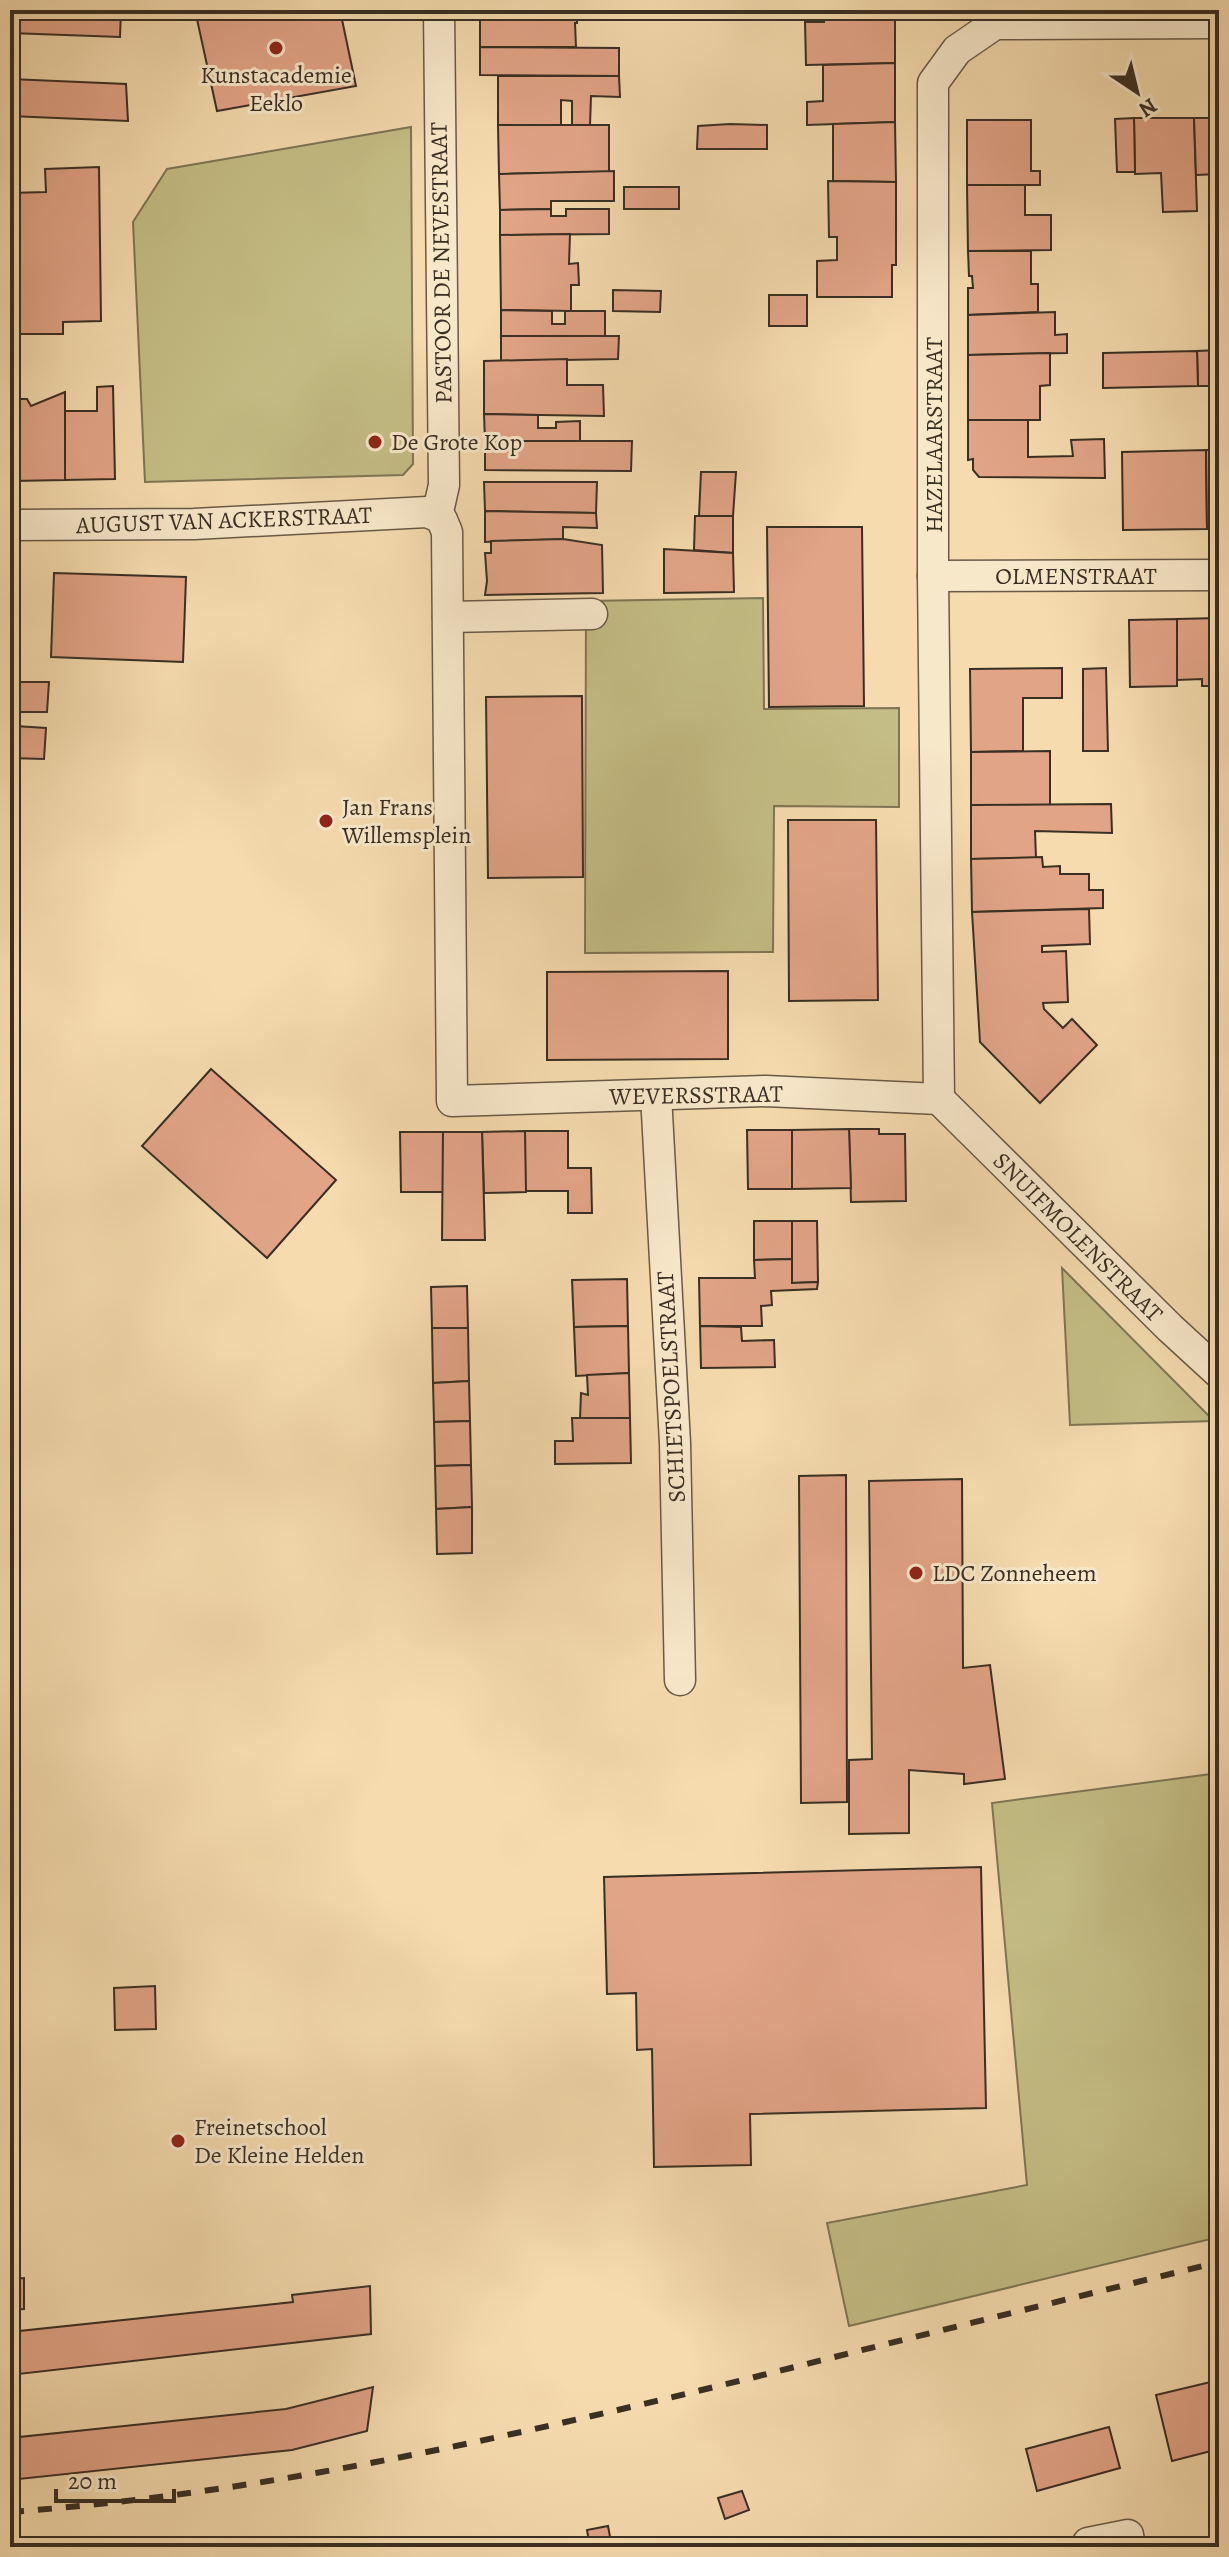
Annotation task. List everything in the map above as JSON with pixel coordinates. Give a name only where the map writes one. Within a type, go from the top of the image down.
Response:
[{"type":"street","name":"PASTOOR DE NEVESTRAAT","points":[[437,516],[444,485],[439,10]]},
{"type":"street","name":"HAZELAARSTRAAT","points":[[939,1099],[933,576],[933,83],[957,50],[995,24],[1219,23]]},
{"type":"street","name":"AUGUST VAN ACKERSTRAAT","points":[[10,525],[194,524],[427,512],[437,516]]},
{"type":"street","points":[[437,516],[447,532],[448,617],[592,614]]},
{"type":"street","name":"OLMENSTRAAT","points":[[933,576],[1219,575]]},
{"type":"street","name":"WEVERSSTRAAT","points":[[448,617],[452,1101],[766,1091],[939,1099]]},
{"type":"street","name":"SCHIETSPOELSTRAAT","points":[[656,1095],[675,1443],[680,1680]]},
{"type":"street","name":"SNUIFMOLENSTRAAT","points":[[939,1099],[1219,1373]]},
{"type":"street","points":[[1088,2543],[1128,2535],[1130,2547]]},
{"type":"shaded area","points":[[411,127],[413,464],[403,475],[145,482],[133,222],[167,169]]},
{"type":"shaded area","points":[[763,598],[764,709],[899,708],[899,807],[774,806],[773,952],[585,953],[586,601]]},
{"type":"shaded area","points":[[1062,1268],[1214,1421],[1070,1425]]},
{"type":"shaded area","points":[[1219,1773],[1219,2237],[849,2326],[827,2223],[1027,2185],[992,1803]]},
{"type":"building","points":[[10,10],[121,10],[120,37],[10,33]]},
{"type":"building","name":"Kunstacademie Eeklo","points":[[195,10],[340,10],[356,86],[217,111]]},
{"type":"building","points":[[480,10],[529,10],[529,17],[480,17]]},
{"type":"building","points":[[824,10],[895,10],[895,63],[806,65],[805,22],[824,22]]},
{"type":"building","points":[[480,17],[577,17],[576,47],[480,47]]},
{"type":"building","points":[[480,47],[619,48],[619,76],[480,75]]},
{"type":"building","points":[[895,63],[895,122],[807,125],[807,102],[823,101],[823,65]]},
{"type":"building","points":[[498,76],[619,76],[620,97],[591,96],[590,125],[572,125],[572,101],[561,100],[561,125],[498,125]]},
{"type":"building","points":[[10,79],[126,84],[128,121],[10,116]]},
{"type":"building","points":[[1134,118],[1194,118],[1197,211],[1163,212],[1161,173],[1135,174]]},
{"type":"building","points":[[1134,118],[1135,172],[1117,172],[1115,119]]},
{"type":"building","points":[[1194,118],[1219,118],[1219,174],[1196,175]]},
{"type":"building","points":[[967,120],[1031,120],[1031,171],[1040,171],[1040,185],[967,185]]},
{"type":"building","points":[[895,122],[896,182],[833,181],[833,124]]},
{"type":"building","points":[[498,125],[609,125],[609,172],[499,174]]},
{"type":"building","points":[[767,125],[767,149],[697,149],[698,126]]},
{"type":"building","points":[[99,167],[101,321],[63,322],[63,334],[11,334],[10,193],[46,192],[45,169]]},
{"type":"building","points":[[614,171],[614,201],[551,201],[551,209],[500,210],[499,174]]},
{"type":"building","points":[[828,181],[896,182],[896,265],[892,265],[892,297],[817,297],[817,261],[837,260],[837,237],[829,237]]},
{"type":"building","points":[[967,185],[1025,185],[1025,215],[1051,215],[1051,250],[968,251]]},
{"type":"building","points":[[624,187],[679,187],[679,209],[624,209]]},
{"type":"building","points":[[551,209],[551,216],[566,216],[566,209],[609,209],[609,234],[500,235],[500,210]]},
{"type":"building","points":[[570,234],[569,264],[578,263],[579,285],[571,285],[571,311],[501,310],[500,235]]},
{"type":"building","points":[[968,251],[1031,251],[1031,284],[1038,284],[1038,312],[968,315],[968,288],[973,288]]},
{"type":"building","points":[[613,290],[661,291],[660,312],[613,311]]},
{"type":"building","points":[[769,295],[807,295],[807,326],[769,326]]},
{"type":"building","points":[[501,310],[552,311],[552,324],[565,324],[565,311],[605,311],[605,336],[501,336]]},
{"type":"building","points":[[1055,312],[1055,335],[1067,334],[1067,353],[968,355],[968,315]]},
{"type":"building","points":[[501,336],[619,336],[618,359],[501,361]]},
{"type":"building","points":[[1219,350],[1219,386],[1198,386],[1197,351]]},
{"type":"building","points":[[1197,351],[1198,386],[1103,388],[1103,353]]},
{"type":"building","points":[[1050,353],[1050,385],[1040,386],[1040,420],[968,420],[968,355]]},
{"type":"building","points":[[567,359],[567,385],[603,385],[604,416],[484,414],[484,361]]},
{"type":"building","points":[[113,386],[115,479],[65,480],[65,411],[97,411],[97,387]]},
{"type":"building","points":[[65,392],[65,480],[13,481],[12,399],[27,399],[31,406]]},
{"type":"building","points":[[12,399],[13,481],[10,481]]},
{"type":"building","points":[[484,414],[538,415],[538,428],[556,428],[556,422],[580,421],[580,441],[485,441]]},
{"type":"building","points":[[968,420],[1028,420],[1028,457],[1073,456],[1071,440],[1104,439],[1105,478],[979,477],[973,470],[973,459],[968,460]]},
{"type":"building","points":[[485,441],[632,441],[631,471],[485,470]]},
{"type":"building","points":[[1206,450],[1207,529],[1123,530],[1122,452]]},
{"type":"building","points":[[1206,450],[1219,450],[1219,528],[1207,529]]},
{"type":"building","points":[[701,472],[736,472],[733,516],[699,516]]},
{"type":"building","points":[[484,482],[597,482],[596,513],[485,511]]},
{"type":"building","points":[[485,511],[596,513],[597,528],[563,527],[563,539],[485,542]]},
{"type":"building","points":[[695,516],[733,516],[733,553],[694,550]]},
{"type":"building","points":[[767,527],[862,527],[864,706],[769,707]]},
{"type":"building","points":[[563,539],[602,545],[603,593],[485,595],[485,553],[491,553],[491,541]]},
{"type":"building","points":[[664,549],[733,553],[734,592],[664,593]]},
{"type":"building","points":[[54,573],[186,577],[183,662],[51,657]]},
{"type":"building","points":[[1219,618],[1219,724],[1213,724],[1212,686],[1202,686],[1202,679],[1177,680],[1177,619]]},
{"type":"building","points":[[1177,619],[1177,686],[1130,687],[1129,620]]},
{"type":"building","points":[[1062,668],[1062,698],[1023,698],[1023,751],[971,752],[970,669]]},
{"type":"building","points":[[1106,668],[1108,751],[1083,751],[1083,669]]},
{"type":"building","points":[[10,682],[49,682],[47,712],[10,712]]},
{"type":"building","points":[[582,696],[583,877],[488,878],[486,697]]},
{"type":"building","points":[[15,726],[46,728],[44,759],[10,758],[11,734],[15,734]]},
{"type":"building","points":[[1050,751],[1050,805],[971,805],[971,752]]},
{"type":"building","points":[[1111,804],[1112,833],[1035,831],[1036,858],[971,859],[971,805]]},
{"type":"building","points":[[788,820],[876,820],[878,1000],[789,1001]]},
{"type":"building","points":[[1042,857],[1043,867],[1060,866],[1060,874],[1089,874],[1089,890],[1103,890],[1103,908],[972,912],[971,859]]},
{"type":"building","points":[[1089,909],[1090,944],[1042,946],[1042,952],[1066,951],[1068,1002],[1043,1003],[1044,1009],[1063,1028],[1072,1019],[1097,1045],[1040,1103],[980,1042],[972,912]]},
{"type":"building","points":[[728,971],[728,1059],[547,1060],[547,972]]},
{"type":"building","points":[[211,1069],[336,1180],[267,1258],[142,1146]]},
{"type":"building","points":[[849,1129],[879,1129],[879,1134],[905,1134],[906,1201],[851,1202]]},
{"type":"building","points":[[849,1129],[851,1188],[792,1189],[792,1130]]},
{"type":"building","points":[[747,1130],[792,1130],[792,1189],[748,1189]]},
{"type":"building","points":[[525,1131],[568,1131],[568,1168],[591,1168],[592,1213],[568,1213],[568,1191],[525,1191]]},
{"type":"building","points":[[525,1131],[526,1192],[484,1193],[482,1132]]},
{"type":"building","points":[[400,1132],[443,1132],[443,1192],[401,1192]]},
{"type":"building","points":[[443,1132],[482,1132],[485,1240],[442,1240]]},
{"type":"building","points":[[754,1221],[792,1221],[792,1259],[754,1260]]},
{"type":"building","points":[[792,1221],[817,1221],[818,1282],[792,1283]]},
{"type":"building","points":[[792,1259],[792,1283],[818,1282],[817,1289],[771,1291],[772,1305],[761,1306],[762,1326],[700,1326],[699,1278],[755,1278],[754,1260]]},
{"type":"building","points":[[627,1279],[628,1326],[574,1327],[572,1280]]},
{"type":"building","points":[[467,1286],[468,1328],[432,1328],[431,1287]]},
{"type":"building","points":[[628,1326],[629,1373],[576,1376],[574,1327]]},
{"type":"building","points":[[700,1326],[741,1327],[742,1341],[774,1340],[775,1367],[701,1368]]},
{"type":"building","points":[[432,1328],[468,1328],[469,1381],[433,1383]]},
{"type":"building","points":[[629,1373],[630,1418],[580,1419],[581,1393],[588,1395],[587,1375]]},
{"type":"building","points":[[469,1381],[470,1421],[434,1422],[433,1383]]},
{"type":"building","points":[[572,1418],[630,1418],[631,1463],[555,1464],[555,1441],[573,1441]]},
{"type":"building","points":[[470,1421],[471,1465],[435,1466],[434,1422]]},
{"type":"building","points":[[471,1465],[472,1507],[436,1509],[435,1466]]},
{"type":"building","points":[[846,1475],[847,1802],[801,1803],[799,1476]]},
{"type":"building","name":"LDC Zonneheem","points":[[962,1479],[963,1668],[990,1665],[1005,1779],[964,1784],[964,1774],[909,1770],[909,1833],[849,1834],[849,1760],[872,1759],[869,1481]]},
{"type":"building","points":[[472,1507],[472,1553],[437,1554],[436,1509]]},
{"type":"building","points":[[981,1867],[986,2108],[750,2114],[751,2165],[654,2167],[652,2049],[637,2050],[636,1993],[607,1994],[604,1877]]},
{"type":"building","points":[[155,1986],[156,2029],[115,2030],[114,1988]]},
{"type":"building","points":[[24,2278],[24,2309],[10,2310],[10,2279]]},
{"type":"building","points":[[370,2286],[371,2334],[10,2375],[10,2332],[293,2302],[292,2295]]},
{"type":"building","points":[[1219,2380],[1219,2449],[1172,2461],[1156,2395]]},
{"type":"building","points":[[373,2387],[367,2431],[292,2450],[10,2480],[10,2438],[286,2409]]},
{"type":"building","points":[[1109,2427],[1120,2468],[1037,2491],[1026,2449]]},
{"type":"building","points":[[742,2491],[749,2510],[725,2519],[718,2498]]},
{"type":"building","points":[[608,2526],[611,2542],[590,2547],[587,2530]]},
{"type":"railway","points":[[10,2512],[196,2492],[288,2478],[470,2443],[743,2380],[1219,2262]]},
{"type":"place","name":"Kunstacademie Eeklo","points":[[276,48]]},
{"type":"place","name":"De Grote Kop","points":[[375,442]]},
{"type":"place","name":"Jan Frans Willemsplein","points":[[326,821]]},
{"type":"place","name":"LDC Zonneheem","points":[[916,1573]]},
{"type":"place","name":"Freinetschool De Kleine Helden","points":[[178,2141]]}]
